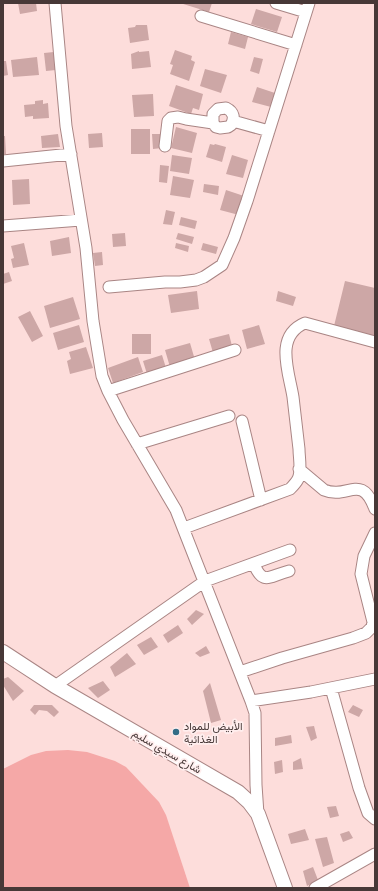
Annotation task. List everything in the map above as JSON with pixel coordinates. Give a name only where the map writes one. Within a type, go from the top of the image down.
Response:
[{"type":"main road","name":"شارع سيدي سليم","points":[[3,652],[55,686],[238,792],[249,802],[258,814],[285,888]]},
{"type":"street","points":[[55,3],[66,126],[81,220],[102,376],[108,391],[137,444],[176,510],[251,701],[255,713],[258,814]]},
{"type":"street","points":[[109,287],[196,280],[204,277],[222,265],[234,238],[247,201],[307,7],[276,3]]},
{"type":"street","points":[[201,16],[296,45]]},
{"type":"street","points":[[165,146],[168,121],[171,118],[178,117],[213,123],[217,128],[223,128],[230,126],[233,121],[231,112],[226,108],[217,109],[214,113],[213,123]]},
{"type":"street","points":[[233,121],[269,131]]},
{"type":"street","points":[[3,162],[71,154]]},
{"type":"street","points":[[3,226],[81,220]]},
{"type":"street","points":[[184,528],[290,489],[298,479],[299,457],[292,394],[285,358],[292,331],[305,323],[375,342]]},
{"type":"street","points":[[108,391],[235,350]]},
{"type":"street","points":[[137,444],[229,416]]},
{"type":"street","points":[[242,421],[260,500]]},
{"type":"street","points":[[299,469],[328,492],[334,493],[357,488],[361,489],[372,500],[375,509]]},
{"type":"street","points":[[240,672],[282,658],[354,638],[366,633],[372,627],[373,622],[361,574],[364,556],[375,533]]},
{"type":"street","points":[[55,686],[205,581],[290,550]]},
{"type":"street","points":[[254,564],[258,574],[262,577],[267,578],[289,571]]},
{"type":"street","points":[[251,701],[375,679]]},
{"type":"street","points":[[331,688],[359,788],[368,813],[375,819]]},
{"type":"street","points":[[315,888],[375,854]]},
{"type":"shaded area","points":[[68,750],[87,752],[115,761],[126,767],[159,802],[166,815],[190,888],[3,888],[3,769],[31,755],[46,751]]},
{"type":"building","points":[[18,3],[36,3],[37,11],[20,14]]},
{"type":"building","points":[[180,3],[212,3],[209,12]]},
{"type":"building","points":[[256,9],[282,17],[277,32],[251,24]]},
{"type":"building","points":[[136,25],[147,25],[149,40],[130,43],[128,28],[135,27]]},
{"type":"building","points":[[231,32],[248,37],[245,49],[228,44]]},
{"type":"building","points":[[175,50],[192,56],[191,60],[195,62],[189,81],[170,74],[173,65],[170,64]]},
{"type":"building","points":[[139,51],[149,51],[151,67],[132,69],[131,54]]},
{"type":"building","points":[[54,52],[56,70],[46,71],[44,53]]},
{"type":"building","points":[[37,57],[39,75],[13,77],[11,60]]},
{"type":"building","points":[[254,57],[263,59],[259,74],[250,71]]},
{"type":"building","points":[[3,61],[6,61],[8,75],[3,76]]},
{"type":"building","points":[[205,69],[227,75],[221,93],[200,86]]},
{"type":"building","points":[[176,85],[203,94],[199,110],[193,108],[191,114],[169,106]]},
{"type":"building","points":[[257,87],[275,93],[271,107],[252,102]]},
{"type":"building","points":[[153,94],[154,116],[134,117],[132,95]]},
{"type":"building","points":[[43,100],[43,104],[48,103],[49,118],[33,119],[33,116],[25,117],[24,105],[35,104],[35,101]]},
{"type":"building","points":[[176,127],[197,133],[192,153],[171,148]]},
{"type":"building","points":[[131,129],[150,129],[150,154],[131,154]]},
{"type":"building","points":[[102,133],[103,147],[89,148],[88,134]]},
{"type":"building","points":[[58,134],[60,147],[42,148],[41,136]]},
{"type":"building","points":[[152,134],[161,134],[162,148],[153,149]]},
{"type":"building","points":[[3,136],[5,136],[6,154],[3,154]]},
{"type":"building","points":[[210,144],[226,147],[222,162],[206,157]]},
{"type":"building","points":[[172,155],[192,158],[189,174],[170,171]]},
{"type":"building","points":[[232,155],[248,160],[243,178],[226,174]]},
{"type":"building","points":[[160,165],[169,166],[167,183],[159,182]]},
{"type":"building","points":[[173,176],[194,180],[190,198],[170,195]]},
{"type":"building","points":[[29,179],[30,204],[13,205],[12,180]]},
{"type":"building","points":[[204,184],[219,186],[218,195],[203,192]]},
{"type":"building","points":[[226,190],[247,197],[239,215],[220,210]]},
{"type":"building","points":[[166,210],[175,212],[172,225],[163,224]]},
{"type":"building","points":[[181,217],[197,221],[195,229],[179,225]]},
{"type":"building","points":[[125,233],[126,246],[113,247],[112,234]]},
{"type":"building","points":[[178,233],[194,237],[192,244],[176,239]]},
{"type":"building","points":[[69,237],[71,253],[52,256],[50,241]]},
{"type":"building","points":[[24,243],[29,265],[13,268],[11,259],[14,258],[11,246]]},
{"type":"building","points":[[176,243],[189,246],[188,252],[175,248]]},
{"type":"building","points":[[203,243],[218,247],[216,254],[201,250]]},
{"type":"building","points":[[102,252],[103,265],[95,266],[93,253]]},
{"type":"building","points":[[9,272],[12,281],[3,284],[3,274]]},
{"type":"building","points":[[345,281],[375,288],[375,336],[334,326]]},
{"type":"building","points":[[197,291],[199,309],[171,313],[168,295]]},
{"type":"building","points":[[278,291],[296,297],[293,306],[276,301]]},
{"type":"building","points":[[73,297],[80,319],[50,328],[44,306]]},
{"type":"building","points":[[30,311],[43,336],[32,342],[18,317]]},
{"type":"building","points":[[79,325],[84,342],[58,350],[53,333]]},
{"type":"building","points":[[259,325],[265,344],[247,349],[242,330]]},
{"type":"building","points":[[132,334],[151,334],[151,354],[132,354]]},
{"type":"building","points":[[229,334],[233,350],[214,356],[209,339]]},
{"type":"building","points":[[190,343],[195,360],[170,367],[165,350]]},
{"type":"building","points":[[86,347],[93,368],[70,374],[67,361],[71,359],[69,352]]},
{"type":"building","points":[[162,355],[166,368],[147,374],[143,361]]},
{"type":"building","points":[[138,357],[143,372],[113,383],[108,368]]},
{"type":"building","points":[[196,610],[204,614],[192,625],[187,619]]},
{"type":"building","points":[[178,625],[183,633],[168,643],[163,635]]},
{"type":"building","points":[[151,637],[158,647],[144,655],[137,645]]},
{"type":"building","points":[[206,646],[210,653],[200,657],[195,653]]},
{"type":"building","points":[[127,653],[136,664],[115,677],[110,667]]},
{"type":"building","points":[[8,677],[24,691],[13,701],[3,685],[3,679]]},
{"type":"building","points":[[103,681],[110,690],[98,698],[88,688]]},
{"type":"building","points":[[210,683],[221,720],[211,723],[203,691]]},
{"type":"building","points":[[34,705],[52,705],[59,712],[54,717],[47,711],[39,710],[35,715],[30,710]]},
{"type":"building","points":[[353,705],[363,710],[359,717],[348,712]]},
{"type":"building","points":[[314,726],[317,738],[311,741],[306,727]]},
{"type":"building","points":[[291,735],[292,743],[275,746],[275,738]]},
{"type":"building","points":[[301,758],[303,769],[293,770],[293,762]]},
{"type":"building","points":[[282,760],[283,772],[275,774],[274,762]]},
{"type":"building","points":[[336,806],[339,816],[330,818],[327,807]]},
{"type":"building","points":[[305,829],[309,840],[291,844],[288,834]]},
{"type":"building","points":[[349,831],[353,838],[343,842],[340,834]]},
{"type":"building","points":[[327,837],[334,863],[323,867],[315,839]]},
{"type":"building","points":[[313,867],[318,880],[307,886],[303,871]]},
{"type":"place","name":"الأبيض للمواد الغذائية","points":[[176,732]]}]
